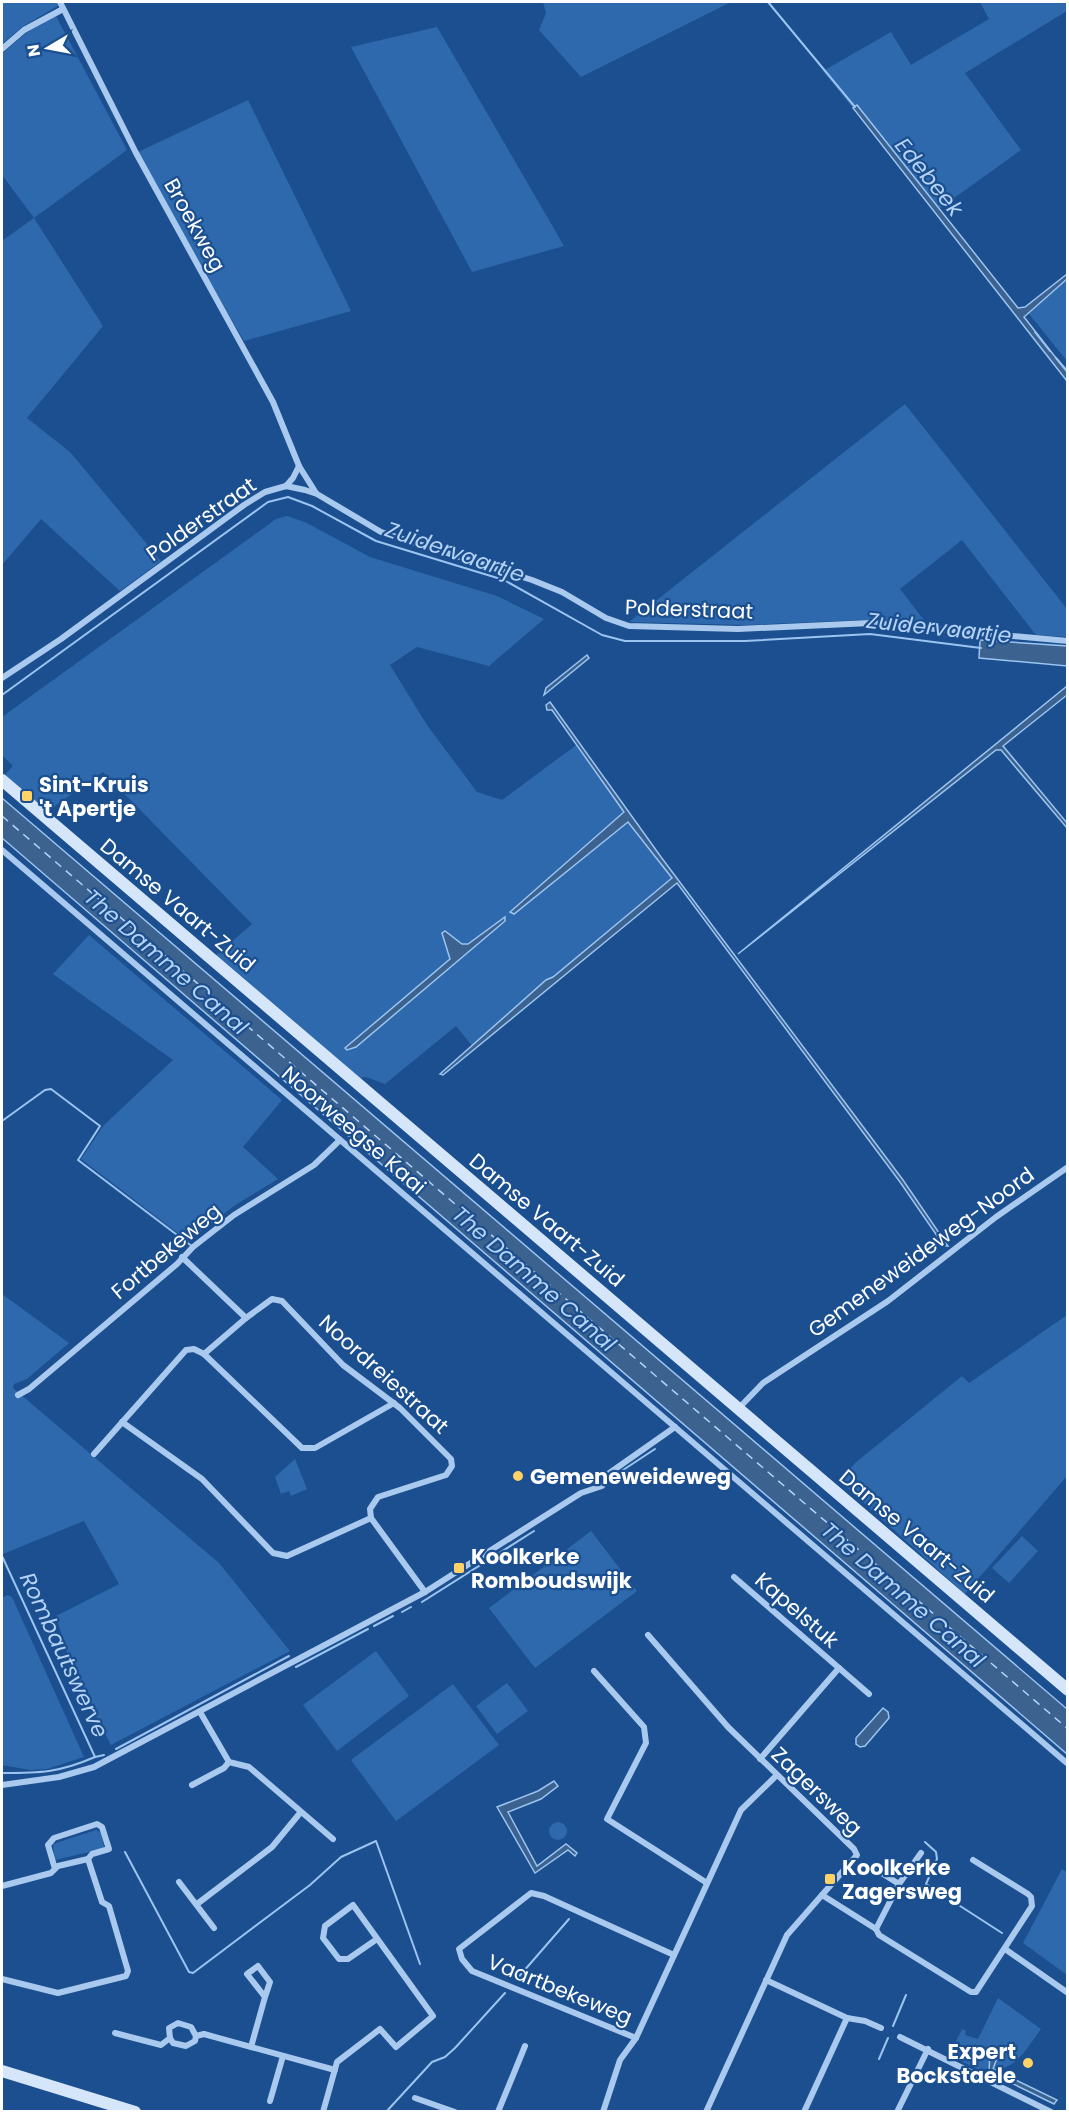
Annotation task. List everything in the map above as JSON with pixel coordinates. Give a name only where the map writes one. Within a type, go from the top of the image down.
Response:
[{"type":"street","name":"Broekweg","points":[[60,2],[136,153],[273,402],[299,465],[317,494]]},
{"type":"street","points":[[2,49],[24,30],[63,9]]},
{"type":"street","points":[[286,486],[299,465]]},
{"type":"street","name":"Polderstraat","points":[[2,678],[61,639],[250,501],[286,486],[317,494],[381,532],[532,580],[562,592],[596,614],[629,626],[738,629],[870,623],[1068,641]]},
{"type":"street","name":"Damse Vaart-Zuid","points":[[2,780],[1068,1690]]},
{"type":"street","name":"Noorweegse Kaai","points":[[2,850],[1068,1764]]},
{"type":"street","name":"Fortbekeweg","points":[[18,1395],[29,1389],[234,1215],[314,1165],[340,1140]]},
{"type":"street","name":"Gemeneweideweg-Noord","points":[[738,1408],[763,1383],[888,1301],[996,1217],[1068,1167]]},
{"type":"street","points":[[182,1257],[246,1318]]},
{"type":"street","name":"Noordreiestraat","points":[[204,1354],[272,1299],[282,1301],[343,1365],[394,1403],[451,1459],[452,1466],[446,1475],[378,1497],[370,1509],[371,1518]]},
{"type":"street","points":[[94,1454],[186,1350],[194,1349],[204,1354],[302,1448],[315,1448],[394,1403]]},
{"type":"street","points":[[122,1422],[202,1479],[273,1553],[280,1557],[287,1556],[371,1518],[425,1592]]},
{"type":"street","points":[[2,1785],[85,1770],[200,1712],[425,1592],[581,1493],[602,1486],[608,1474],[675,1427]]},
{"type":"street","name":"Kapelstuk","points":[[734,1577],[869,1694]]},
{"type":"street","name":"Zagersweg","points":[[648,1635],[703,1702],[854,1849],[857,1855],[791,1929],[706,2112]]},
{"type":"street","name":"Kapelstuk","points":[[760,1759],[839,1668]]},
{"type":"street","points":[[594,1671],[644,1727],[646,1743],[608,1819],[707,1883]]},
{"type":"street","points":[[200,1712],[229,1762],[249,1767],[333,1839]]},
{"type":"street","points":[[192,1785],[224,1768],[229,1762]]},
{"type":"street","name":"Vaartbekeweg","points":[[603,2112],[620,2060],[636,2038],[741,1810],[777,1775]]},
{"type":"street","points":[[197,1904],[272,1847],[300,1812]]},
{"type":"street","points":[[2,1886],[51,1873],[55,1869],[88,1859],[92,1854],[109,1849],[102,1827],[97,1824],[54,1838],[48,1845],[55,1869]]},
{"type":"street","points":[[876,1929],[899,1884],[921,1852]]},
{"type":"street","points":[[2,1979],[58,1993],[126,1976],[128,1971],[109,1906],[102,1902],[88,1859]]},
{"type":"street","points":[[822,1895],[876,1929],[879,1935],[971,1992],[980,1990],[1033,1901],[1028,1894],[973,1860]]},
{"type":"street","points":[[872,1867],[899,1884]]},
{"type":"street","points":[[179,1882],[214,1928]]},
{"type":"street","name":"Vaartbekeweg","points":[[636,2038],[472,1971],[462,1959],[459,1948],[531,1893],[544,1896],[674,1955]]},
{"type":"street","points":[[323,2112],[337,2062],[380,2029],[396,2047],[433,2016],[353,1905],[325,1926],[323,1938],[339,1959],[348,1959],[377,1939]]},
{"type":"street","points":[[1005,1949],[1068,1993]]},
{"type":"street","points":[[251,2047],[270,1982],[258,1966],[247,1974],[265,1997]]},
{"type":"street","points":[[766,1980],[847,2018],[865,2021],[882,2028]]},
{"type":"street","points":[[804,2112],[847,2018]]},
{"type":"street","points":[[178,2023],[191,2027],[196,2036],[195,2041],[186,2046],[173,2043],[168,2034],[169,2028],[178,2023]]},
{"type":"street","points":[[115,2033],[161,2045],[170,2038]]},
{"type":"street","points":[[196,2036],[204,2034],[335,2070]]},
{"type":"street","points":[[900,2037],[1051,2112]]},
{"type":"street","points":[[498,2112],[525,2046]]},
{"type":"street","points":[[897,2112],[928,2049]]},
{"type":"street","points":[[270,2101],[283,2056]]},
{"type":"street","points":[[2,2071],[135,2112]]},
{"type":"street","points":[[415,2098],[455,2112]]},
{"type":"shaded area","points":[[2,2],[60,2],[61,4],[22,27],[2,44]]},
{"type":"shaded area","points":[[543,2],[731,2],[581,77],[539,30],[546,13]]},
{"type":"shaded area","points":[[980,2],[1067,2],[1067,11],[965,73],[1021,150],[936,211],[823,71],[891,32],[911,65],[989,19]]},
{"type":"shaded area","points":[[56,16],[127,150],[34,218],[2,175],[2,54],[26,33]]},
{"type":"shaded area","points":[[437,27],[564,246],[472,272],[351,47]]},
{"type":"shaded area","points":[[248,100],[351,311],[244,341],[136,153]]},
{"type":"shaded area","points":[[34,218],[103,326],[27,418],[70,452],[161,561],[120,591],[41,519],[2,565],[2,241]]},
{"type":"shaded area","points":[[1067,276],[1067,361],[1025,309]]},
{"type":"shaded area","points":[[905,404],[1067,609],[1067,637],[1036,635],[962,540],[900,589],[927,624],[860,620],[746,625],[629,622]]},
{"type":"shaded area","points":[[287,516],[305,522],[370,557],[497,596],[544,619],[489,666],[417,647],[390,665],[427,725],[477,792],[502,800],[579,743],[674,879],[473,1047],[456,1026],[385,1084],[366,1077],[356,1078],[214,957],[252,924],[103,772],[45,813],[3,777],[13,766],[2,755],[2,717],[276,519]]},
{"type":"shaded area","points":[[89,935],[282,1100],[243,1147],[278,1179],[234,1206],[188,1241],[81,1159],[104,1125],[173,1060],[53,974]]},
{"type":"shaded area","points":[[2,1294],[69,1343],[27,1379],[14,1384],[13,1388],[219,1563],[290,1651],[111,1745],[72,1669],[56,1616],[119,1584],[84,1521],[3,1554],[2,1551]]},
{"type":"shaded area","points":[[1067,1315],[1067,1476],[965,1594],[845,1486],[843,1477],[855,1463],[962,1376],[969,1383]]},
{"type":"shaded area","points":[[295,1459],[307,1489],[291,1496],[289,1491],[281,1494],[275,1477]]},
{"type":"shaded area","points":[[591,1531],[637,1591],[535,1668],[489,1608]]},
{"type":"shaded area","points":[[1022,1536],[1038,1551],[1009,1583],[992,1568]]},
{"type":"shaded area","points":[[7,1595],[12,1597],[84,1757],[47,1769],[30,1770],[2,1765],[2,1598]]},
{"type":"shaded area","points":[[376,1651],[409,1696],[337,1751],[303,1705]]},
{"type":"shaded area","points":[[507,1683],[528,1711],[497,1734],[476,1706]]},
{"type":"shaded area","points":[[453,1684],[499,1745],[396,1821],[351,1760]]},
{"type":"shaded area","points":[[558,1822],[564,1825],[567,1831],[564,1837],[558,1840],[552,1837],[549,1831],[552,1825]]},
{"type":"shaded area","points":[[96,1830],[101,1833],[104,1847],[102,1849],[55,1860],[53,1844]]},
{"type":"shaded area","points":[[1062,1869],[1068,1873],[1067,1975],[1023,1943]]},
{"type":"shaded area","points":[[998,1998],[1041,2029],[1021,2056],[1008,2066],[993,2069],[990,2052],[990,2067],[981,2071],[949,2055],[962,2029],[966,2031],[965,2035],[978,2039]]},
{"type":"water","points":[[857,105],[1018,308],[1025,307],[1067,274],[1067,279],[1024,317],[1067,372],[1067,381],[853,108]]},
{"type":"water","points":[[980,640],[1067,646],[1067,666],[979,658]]},
{"type":"water","points":[[587,655],[589,658],[544,695],[546,688]]},
{"type":"water","points":[[1067,686],[1067,695],[1003,746],[1067,823],[1067,828],[1001,750],[996,750],[738,954]]},
{"type":"water","points":[[550,702],[661,857],[903,1180],[948,1246],[944,1246],[900,1182],[677,883],[443,1075],[440,1074],[546,980],[553,977],[672,878],[628,822],[514,914],[510,912],[624,812],[552,710],[547,710],[546,705]]},
{"type":"water","name":"The Damme Canal","points":[[2,798],[1067,1709],[1067,1754],[2,838]]},
{"type":"water","points":[[505,917],[505,921],[356,1047],[347,1050],[345,1048],[450,959],[442,933],[445,931],[462,944],[468,944]]},
{"type":"water","points":[[883,1708],[888,1712],[889,1718],[865,1746],[860,1747],[856,1744],[856,1738]]},
{"type":"water","points":[[554,1781],[558,1786],[541,1799],[508,1812],[537,1866],[566,1844],[577,1853],[575,1856],[568,1850],[535,1873],[497,1807],[538,1791]]},
{"type":"water","points":[[989,2046],[997,2058],[993,2069],[1057,2100],[1054,2104],[989,2072],[990,2052],[987,2050]]},
{"type":"waterway","name":"Edebeek","points":[[768,2],[855,107]]},
{"type":"waterway","name":"Edebeek","points":[[1035,332],[1050,351]]},
{"type":"waterway","name":"Edebeek","points":[[1056,358],[1068,372]]},
{"type":"waterway","name":"Zuidervaartje","points":[[2,695],[268,502],[288,497],[312,506],[376,541],[504,580],[602,635],[625,641],[745,641],[870,634],[981,648]]},
{"type":"waterway","points":[[2,1121],[45,1090],[51,1089],[100,1126],[78,1160],[193,1247]]},
{"type":"waterway","name":"Rombautswerve","points":[[614,1476],[655,1449]]},
{"type":"waterway","name":"Rombautswerve","points":[[422,1602],[534,1531]]},
{"type":"waterway","name":"Rombautswerve","points":[[2,1556],[95,1757],[104,1755]]},
{"type":"waterway","name":"Rombautswerve","points":[[402,1612],[411,1607]]},
{"type":"waterway","name":"Rombautswerve","points":[[374,1626],[393,1616]]},
{"type":"waterway","name":"Rombautswerve","points":[[296,1667],[368,1629]]},
{"type":"waterway","name":"Rombautswerve","points":[[116,1749],[289,1656]]},
{"type":"waterway","points":[[2,1773],[49,1771],[95,1757]]},
{"type":"waterway","points":[[125,1852],[189,1972],[193,1973],[310,1885],[341,1857],[376,1841],[420,1964]]},
{"type":"waterway","points":[[925,1842],[936,1852],[937,1859],[926,1884],[1002,1933]]},
{"type":"waterway","points":[[516,1980],[569,1919]]},
{"type":"waterway","points":[[386,2112],[432,2062],[445,2057],[455,2048],[505,1993]]},
{"type":"waterway","points":[[893,2026],[906,1995]]},
{"type":"waterway","points":[[879,2059],[888,2038]]},
{"type":"ferry route","points":[[2,816],[1068,1729]]},
{"type":"place","name":"Sint-Kruis 't Apertje","points":[[27,796]]},
{"type":"place","name":"Gemeneweideweg","points":[[518,1476]]},
{"type":"place","name":"Koolkerke Romboudswijk","points":[[459,1568]]},
{"type":"place","name":"Koolkerke Zagersweg","points":[[830,1879]]},
{"type":"place","name":"Expert Bockstaele","points":[[1028,2063]]}]
